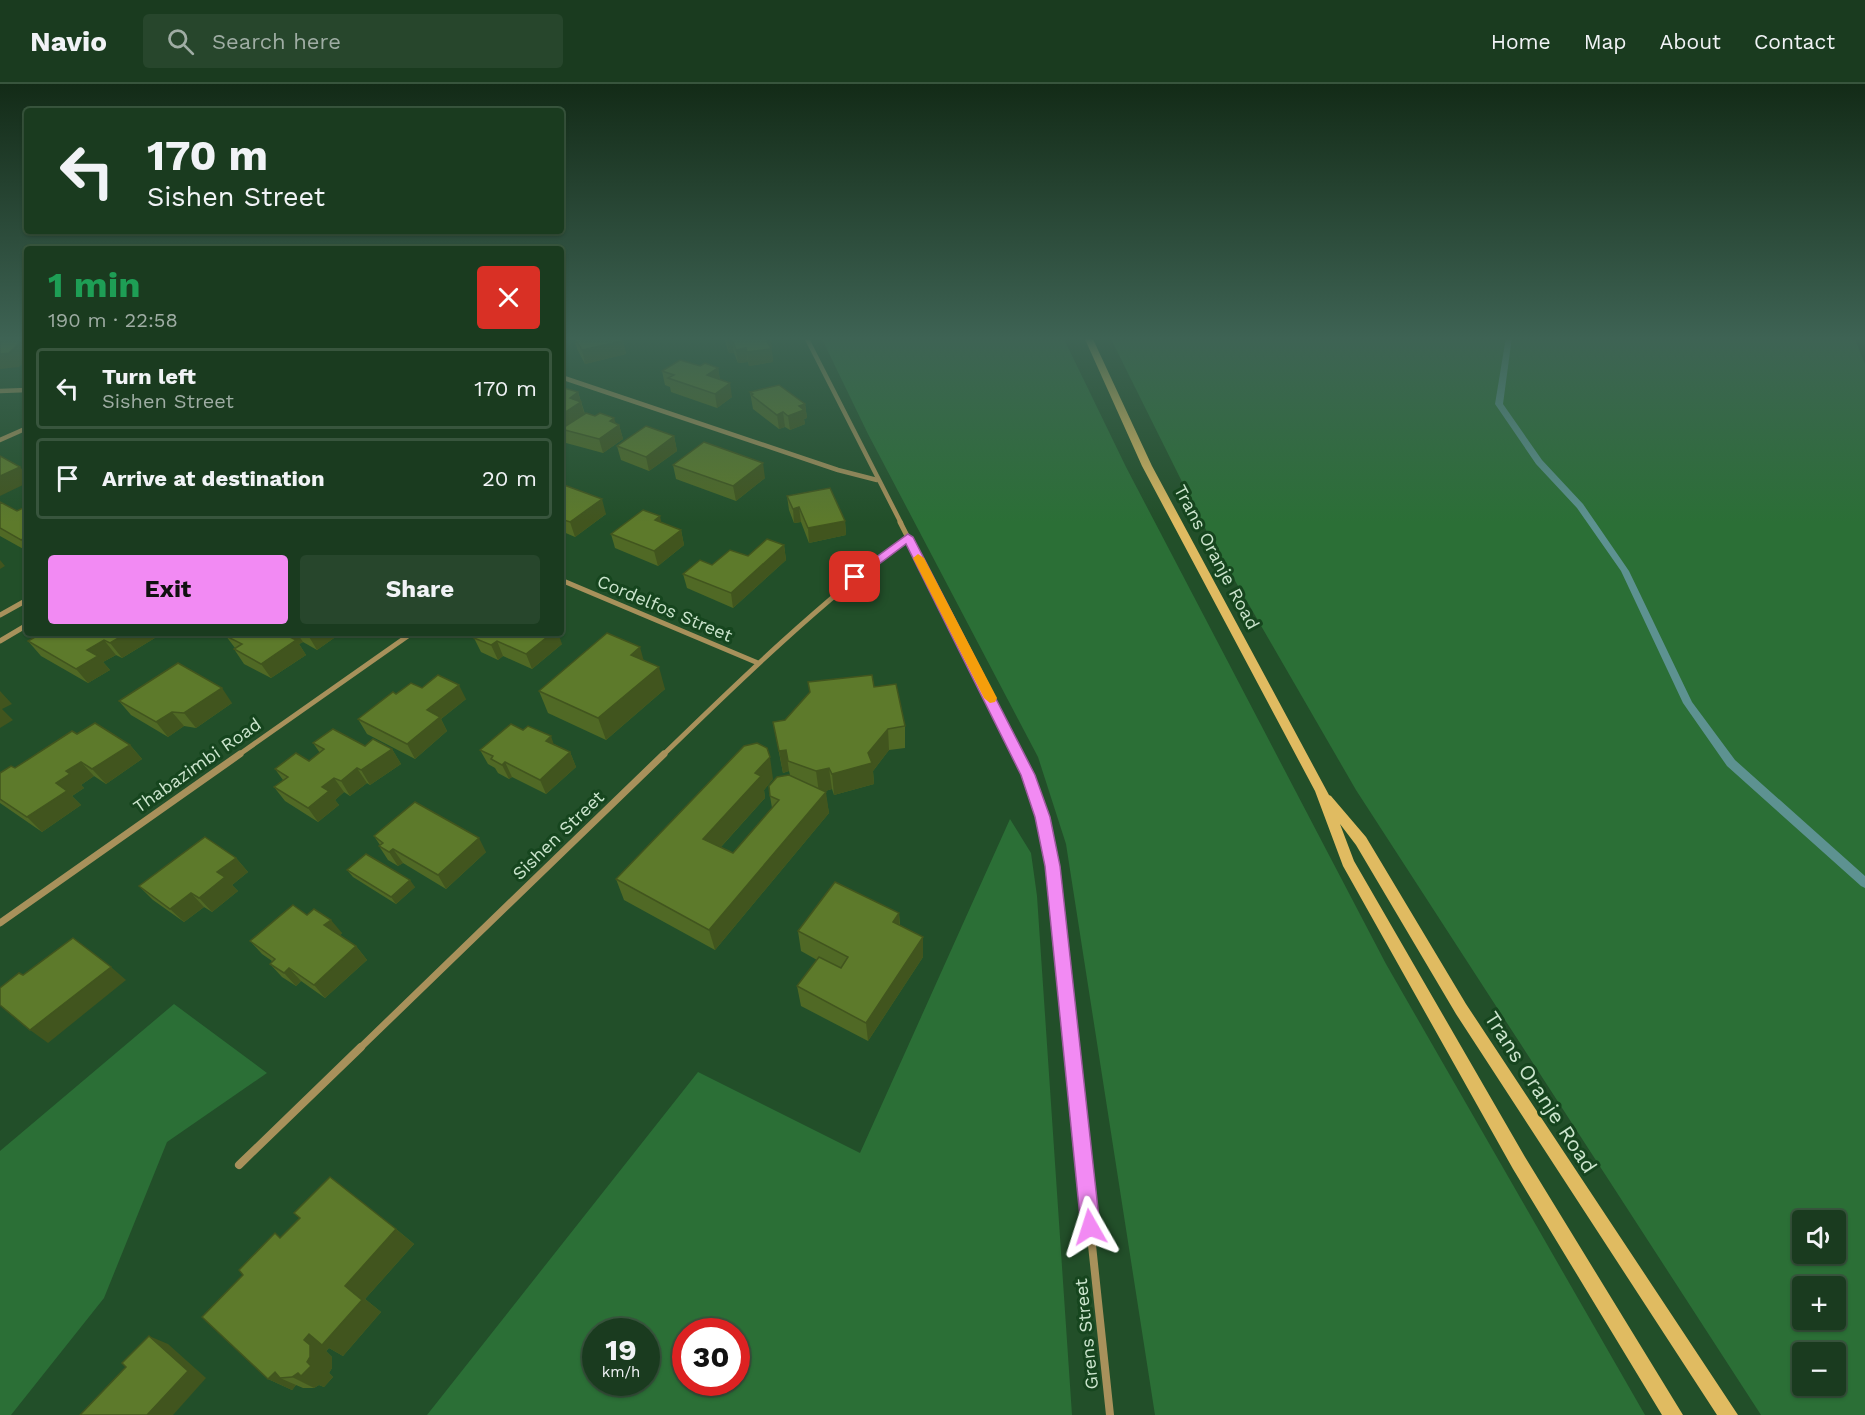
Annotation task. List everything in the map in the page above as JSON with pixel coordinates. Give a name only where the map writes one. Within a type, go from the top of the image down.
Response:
[{"type":"main road","name":"Trans Oranje Road","points":[[1116,399],[1147,466],[1321,791],[1348,862],[1519,1163],[1673,1415]]},
{"type":"main road","name":"Trans Oranje Road","points":[[1321,791],[1361,841],[1461,1009],[1728,1415]]},
{"type":"street","points":[[627,399],[827,466],[877,480]]},
{"type":"street","name":"Grens Street","points":[[837,399],[1006,729],[1028,775],[1043,817],[1052,866],[1110,1415]]},
{"type":"street","points":[[0,440],[24,429]]},
{"type":"street","name":"Sishen Street","points":[[239,1165],[758,663],[855,577],[908,537]]},
{"type":"street","name":"Cordelfos Street","points":[[564,581],[758,663]]},
{"type":"street","points":[[0,615],[24,602]]},
{"type":"street","points":[[0,640],[24,627]]},
{"type":"street","name":"Thabazimbi Road","points":[[0,923],[408,636]]},
{"type":"green space","points":[[851,399],[1093,399],[1126,467],[1386,964],[1645,1415],[1155,1415],[1066,844],[1038,757]]},
{"type":"green space","points":[[1141,399],[1865,399],[1865,1415],[1761,1415],[1356,790],[1208,534]]},
{"type":"green space","points":[[1010,819],[1031,853],[1037,896],[1072,1415],[427,1415],[698,1072],[860,1153]]},
{"type":"green space","points":[[174,1004],[267,1073],[167,1142],[104,1298],[11,1415],[0,1415],[0,1151]]},
{"type":"building","points":[[564,399],[581,402],[564,413]]},
{"type":"building","points":[[756,399],[798,399],[805,404],[799,406],[804,410],[788,416],[783,412],[777,415]]},
{"type":"building","points":[[586,413],[595,416],[600,413],[614,418],[610,421],[619,425],[599,439],[564,430],[564,427]]},
{"type":"building","points":[[646,426],[674,436],[646,457],[617,446]]},
{"type":"building","points":[[704,442],[763,463],[733,486],[673,465]]},
{"type":"building","points":[[0,456],[20,467],[0,476]]},
{"type":"building","points":[[564,485],[602,499],[570,522],[564,520]]},
{"type":"building","points":[[830,488],[845,521],[808,528],[799,507],[793,509],[787,496]]},
{"type":"building","points":[[0,502],[17,511],[24,508],[24,538],[21,540],[0,528]]},
{"type":"building","points":[[643,510],[660,516],[655,520],[681,530],[654,551],[611,534]]},
{"type":"building","points":[[767,539],[784,545],[731,593],[683,574],[700,560],[712,565],[730,550],[748,556]]},
{"type":"building","points":[[607,633],[640,647],[631,655],[659,667],[598,718],[539,691]]},
{"type":"building","points":[[37,636],[122,636],[110,643],[104,640],[87,650],[98,656],[76,669],[28,641]]},
{"type":"building","points":[[226,636],[288,636],[296,640],[261,664],[234,649],[242,644]]},
{"type":"building","points":[[476,636],[548,636],[526,654],[497,641],[491,645],[474,638]]},
{"type":"building","points":[[178,663],[222,688],[184,713],[172,712],[156,722],[119,701]]},
{"type":"building","points":[[438,675],[459,685],[427,710],[440,717],[407,744],[358,719],[393,692],[396,694],[411,683],[422,688]]},
{"type":"building","points":[[872,675],[874,687],[896,684],[905,726],[888,729],[868,753],[872,763],[832,774],[829,768],[816,771],[788,761],[786,750],[779,751],[773,722],[785,720],[810,692],[808,682]]},
{"type":"building","points":[[95,723],[130,745],[92,769],[81,762],[66,771],[70,774],[56,783],[67,791],[27,817],[0,799],[0,773],[11,766],[15,768],[72,731],[77,734]]},
{"type":"building","points":[[511,724],[523,730],[528,726],[551,736],[546,741],[570,752],[540,780],[505,762],[502,765],[491,759],[493,756],[480,750]]},
{"type":"building","points":[[333,729],[365,746],[373,739],[392,749],[361,770],[357,768],[341,781],[334,778],[322,787],[329,791],[308,808],[274,787],[288,777],[275,769],[296,753],[309,761],[324,749],[313,743]]},
{"type":"building","points":[[757,743],[767,748],[770,757],[755,773],[761,776],[703,839],[733,853],[779,800],[770,796],[769,786],[777,777],[789,775],[826,792],[709,930],[616,879],[744,746]]},
{"type":"building","points":[[415,802],[479,838],[438,875],[393,849],[389,852],[379,846],[383,843],[374,836]]},
{"type":"building","points":[[205,837],[236,858],[217,872],[225,877],[199,898],[191,893],[170,909],[139,886]]},
{"type":"building","points":[[366,854],[410,880],[391,897],[347,870]]},
{"type":"building","points":[[835,882],[899,913],[893,922],[923,937],[866,1023],[797,986],[819,957],[841,968],[848,957],[798,931]]},
{"type":"building","points":[[293,905],[307,915],[314,909],[331,920],[324,925],[356,946],[314,985],[289,968],[284,973],[270,964],[275,959],[250,941]]},
{"type":"building","points":[[73,938],[111,967],[30,1030],[0,1005],[0,988],[19,973],[23,975]]},
{"type":"building","points":[[330,1177],[396,1229],[345,1286],[362,1300],[322,1345],[309,1334],[304,1340],[310,1345],[310,1357],[307,1362],[311,1366],[301,1376],[298,1373],[292,1377],[280,1378],[275,1372],[268,1379],[202,1317],[243,1275],[239,1270],[275,1233],[280,1238],[300,1218],[294,1213]]},
{"type":"building","points":[[149,1336],[188,1371],[147,1415],[80,1415],[126,1367],[122,1363]]},
{"type":"waterway","points":[[1500,399],[1499,404],[1539,462],[1580,506],[1625,571],[1688,703],[1731,763],[1865,883]]},
{"type":"slow traffic","points":[[918,558],[990,698]]},
{"type":"route","points":[[855,577],[908,537],[1028,775],[1043,817],[1052,866],[1090,1227]]}]
